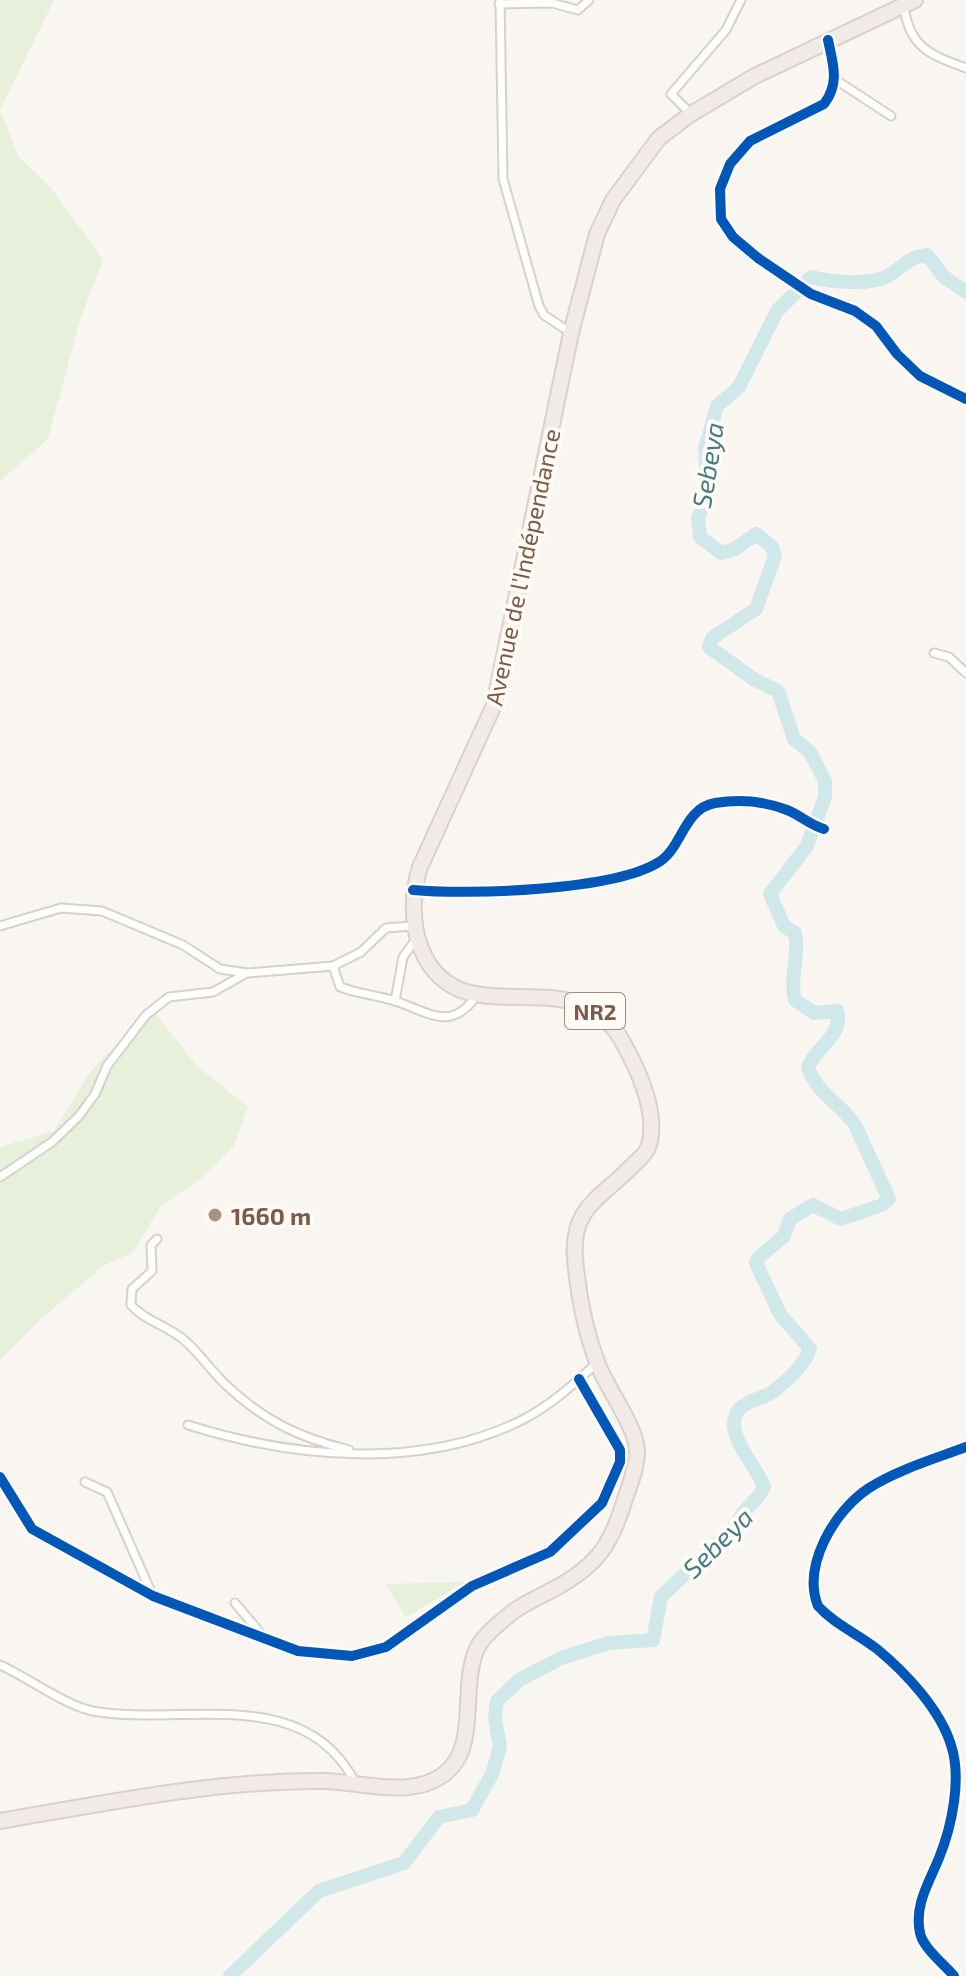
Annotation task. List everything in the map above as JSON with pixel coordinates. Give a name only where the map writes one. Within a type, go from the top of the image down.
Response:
[{"type":"highway","name":"Avenue de l'Indépendance","points":[[414,932],[413,890],[425,854],[475,752],[494,705],[571,333],[597,234],[613,200],[659,138],[691,114],[755,76],[908,2]]},
{"type":"highway","name":"NR2","points":[[0,1821],[250,1783],[355,1782],[400,1788],[432,1782],[447,1773],[463,1741],[469,1682],[479,1644],[518,1608],[560,1586],[601,1556],[622,1509],[637,1451],[634,1435],[597,1363],[575,1262],[577,1225],[591,1201],[623,1175],[648,1148],[650,1119],[646,1097],[620,1037],[593,1008],[572,999],[477,995],[441,976],[422,953],[414,932]]},
{"type":"street","points":[[571,333],[544,315],[539,306],[505,189],[500,2],[552,3],[578,10],[589,0]]},
{"type":"street","points":[[691,114],[671,94],[726,30],[741,0]]},
{"type":"street","points":[[908,2],[907,29],[914,40],[938,58],[966,68]]},
{"type":"street","points":[[828,40],[836,80],[824,104],[750,141],[730,164],[720,189],[721,219],[733,237],[797,286],[866,319],[920,376],[966,399]]},
{"type":"street","points":[[836,80],[891,116]]},
{"type":"street","points":[[934,653],[949,657],[966,673]]},
{"type":"street","points":[[413,890],[453,894],[622,875],[657,864],[670,853],[696,811],[711,804],[756,802],[786,809],[818,827]]},
{"type":"street","points":[[0,926],[42,911],[102,911],[183,945],[220,969],[247,973],[333,966],[361,952],[386,928],[414,932],[403,957],[395,1001]]},
{"type":"street","points":[[333,966],[340,987],[395,1001],[437,1017],[449,1017],[470,1005],[477,995]]},
{"type":"street","points":[[0,1177],[52,1142],[79,1116],[95,1094],[107,1066],[146,1015],[169,997],[213,992],[247,973]]},
{"type":"street","points":[[157,1239],[151,1245],[152,1271],[132,1289],[131,1305],[137,1312],[181,1337],[222,1382],[273,1421],[300,1437],[363,1454]]},
{"type":"street","points":[[188,1425],[261,1444],[363,1454],[419,1448],[494,1431],[546,1405],[597,1363]]},
{"type":"street","points":[[0,1477],[32,1529],[153,1596],[320,1656],[369,1653],[386,1647],[472,1586],[550,1552],[602,1503],[620,1462],[612,1432],[587,1398],[579,1379]]},
{"type":"street","points":[[954,1976],[920,1937],[919,1916],[920,1902],[941,1855],[952,1810],[955,1765],[951,1744],[920,1693],[878,1650],[818,1606],[813,1575],[822,1545],[836,1523],[868,1489],[966,1447]]},
{"type":"street","points":[[85,1482],[107,1492],[153,1596]]},
{"type":"street","points":[[235,1603],[265,1637]]},
{"type":"street","points":[[0,1665],[88,1710],[140,1716],[184,1712],[263,1717],[291,1727],[337,1752],[355,1782]]},
{"type":"green space","points":[[0,0],[54,0],[0,110]]},
{"type":"green space","points":[[0,110],[18,156],[51,188],[103,260],[80,320],[48,439],[0,481]]},
{"type":"green space","points":[[151,1008],[196,1065],[248,1107],[234,1146],[200,1179],[160,1207],[133,1252],[103,1266],[36,1323],[0,1360],[0,1147],[54,1131],[91,1071]]},
{"type":"green space","points":[[466,1582],[406,1617],[385,1584]]},
{"type":"waterway","name":"Sebeya","points":[[230,1976],[319,1891],[404,1863],[439,1817],[472,1810],[492,1774],[500,1747],[495,1718],[497,1701],[519,1680],[561,1658],[609,1643],[653,1640],[661,1597],[737,1524],[764,1487],[738,1441],[735,1417],[743,1406],[785,1382],[800,1367],[810,1349],[780,1314],[756,1263],[784,1236],[790,1219],[813,1205],[841,1219],[882,1205],[889,1199],[855,1125],[817,1084],[808,1067],[837,1027],[837,1011],[814,1013],[795,1000],[795,933],[784,926],[770,894],[807,846],[825,797],[825,781],[810,752],[794,739],[778,691],[755,680],[709,647],[712,638],[756,609],[775,556],[772,547],[756,534],[735,549],[721,553],[700,537],[698,519],[708,490],[705,449],[717,406],[739,387],[777,311],[811,277],[839,282],[871,281],[888,276],[910,260],[927,255],[944,277],[966,292]]},
{"type":"cycle path","points":[[828,40],[834,73],[829,96],[824,104],[750,141],[730,164],[720,189],[721,219],[733,237],[758,258],[811,294],[855,311],[876,326],[897,354],[920,376],[966,399]]},
{"type":"cycle path","points":[[413,890],[468,892],[539,889],[637,872],[667,855],[696,813],[715,803],[742,801],[769,805],[792,812],[824,829]]},
{"type":"cycle path","points":[[0,1477],[32,1529],[153,1596],[298,1651],[352,1656],[386,1647],[472,1586],[550,1552],[602,1503],[620,1462],[620,1450],[579,1379]]},
{"type":"cycle path","points":[[954,1976],[925,1944],[919,1923],[924,1894],[944,1845],[951,1817],[956,1772],[951,1745],[939,1718],[910,1680],[877,1649],[818,1606],[814,1574],[824,1541],[856,1498],[891,1476],[966,1447]]},
{"type":"place","name":"1660 m","points":[[215,1215]]}]
